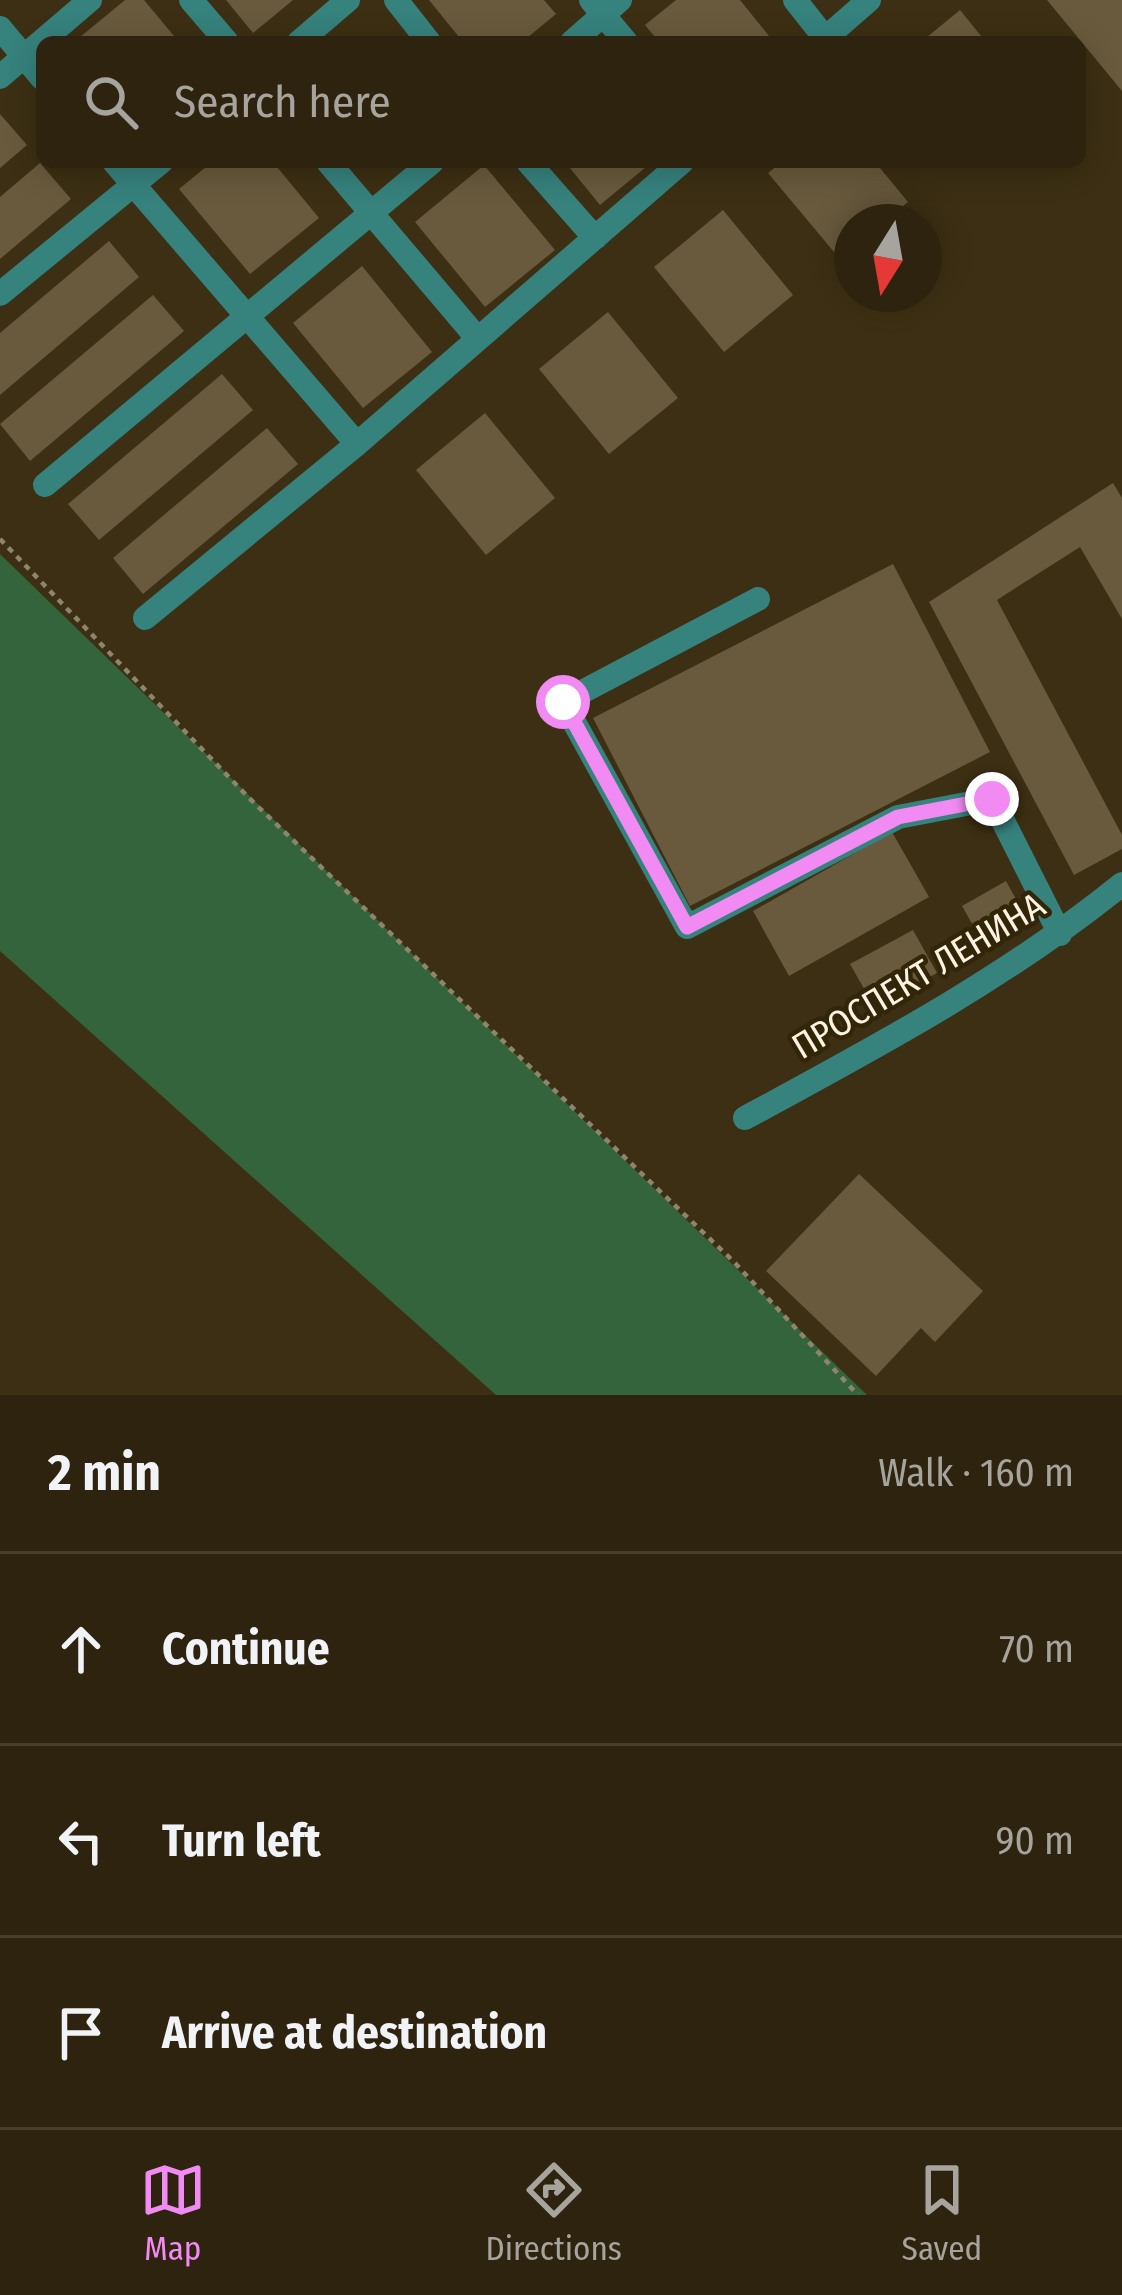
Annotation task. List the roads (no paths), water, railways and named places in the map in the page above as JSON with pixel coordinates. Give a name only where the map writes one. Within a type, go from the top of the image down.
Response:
[{"type":"street","points":[[48,36],[90,0]]},
{"type":"street","points":[[191,0],[222,36]]},
{"type":"street","points":[[306,36],[348,0]]},
{"type":"street","points":[[396,0],[424,36]]},
{"type":"street","points":[[795,0],[820,36]]},
{"type":"street","points":[[828,36],[869,0]]},
{"type":"street","points":[[577,36],[605,5],[623,36]]},
{"type":"street","points":[[0,28],[36,71]]},
{"type":"street","points":[[0,77],[36,47]]},
{"type":"street","points":[[119,168],[357,444]]},
{"type":"street","points":[[0,294],[154,168]]},
{"type":"street","points":[[333,168],[478,339]]},
{"type":"street","points":[[45,485],[425,168]]},
{"type":"street","points":[[533,168],[595,238]]},
{"type":"street","points":[[146,618],[357,444],[675,168]]},
{"type":"street","points":[[758,599],[563,702],[687,927],[898,817],[992,799],[1060,934]]},
{"type":"street","name":"ПРОСПЕКТ ЛЕНИНА","points":[[746,1118],[941,1010],[1060,934],[1122,884]]}]
